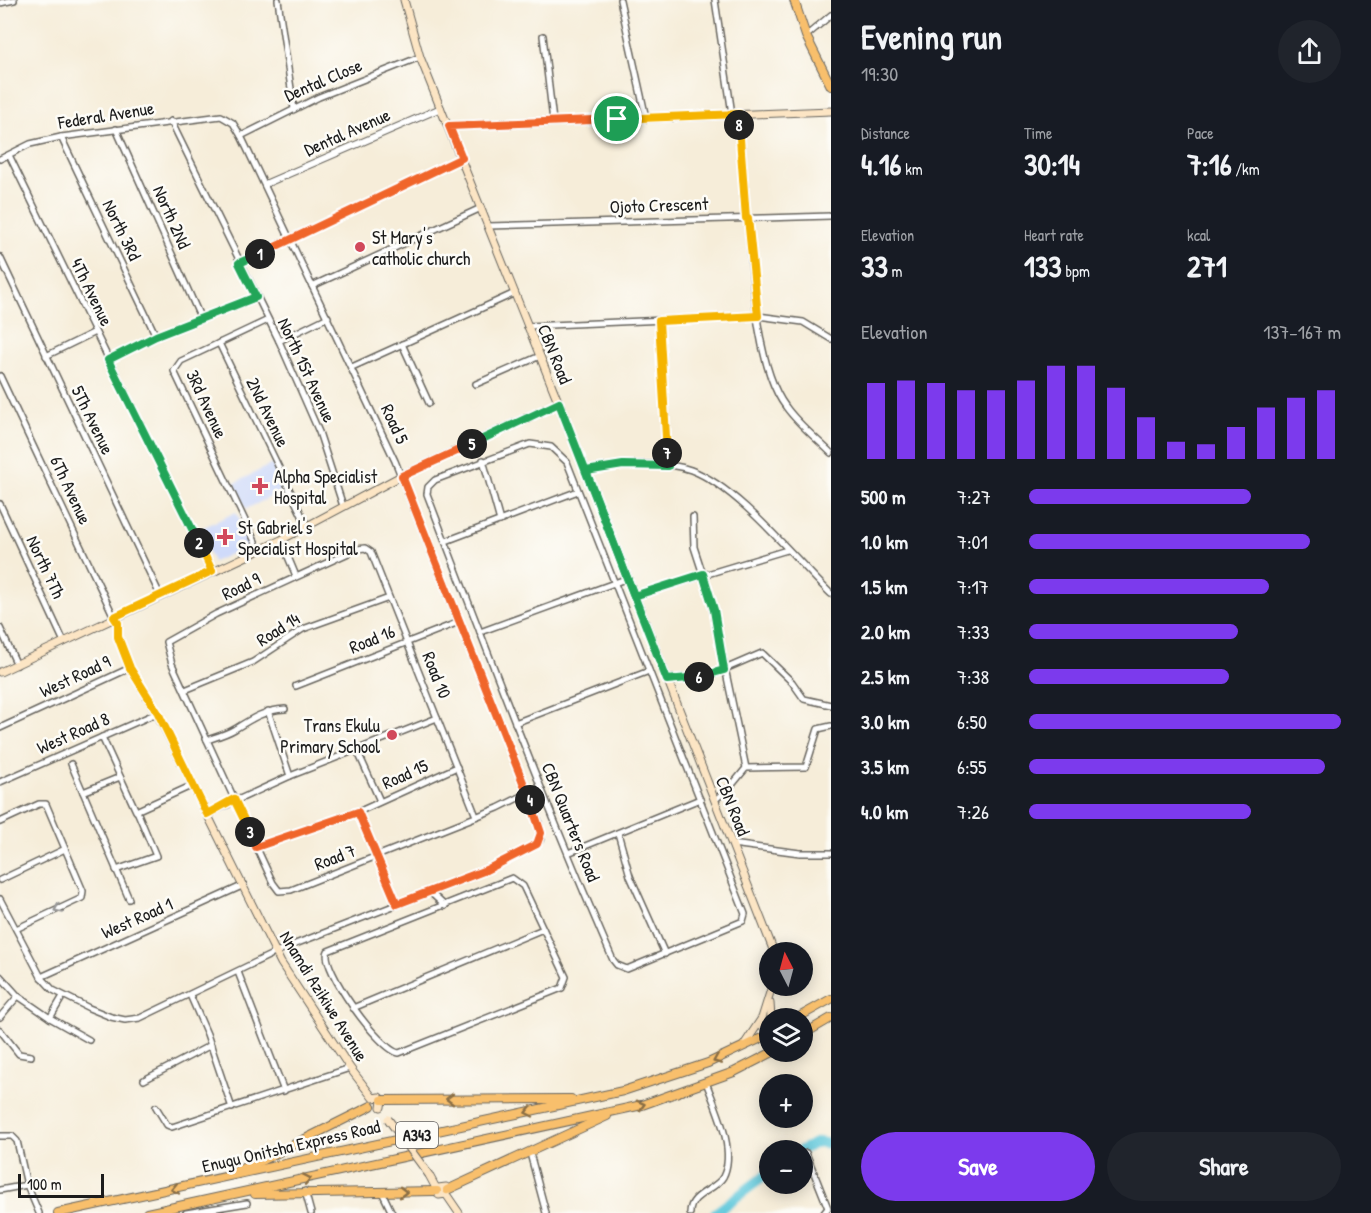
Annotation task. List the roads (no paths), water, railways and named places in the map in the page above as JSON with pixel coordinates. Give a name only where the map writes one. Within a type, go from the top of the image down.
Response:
[{"type":"main road","name":"CBN Road","points":[[404,0],[420,57],[586,471],[770,942]]},
{"type":"main road","points":[[794,0],[806,36],[830,79]]},
{"type":"main road","points":[[449,126],[831,111]]},
{"type":"main road","points":[[0,672],[281,540],[402,476],[559,403]]},
{"type":"main road","name":"Nnamdi Azikiwe Avenue","points":[[114,617],[118,623],[118,637],[130,668],[158,713],[276,953],[350,1068],[442,1190]]},
{"type":"main road","points":[[769,998],[770,1008]]},
{"type":"main road","points":[[742,1049],[762,1018],[769,998]]},
{"type":"main road","points":[[813,1009],[831,999]]},
{"type":"main road","points":[[813,1029],[831,1018]]},
{"type":"main road","name":"Enugu Onitsha Express Road","points":[[58,1213],[380,1142],[592,1099],[681,1074],[759,1040]]},
{"type":"main road","name":"Enugu Onitsha Express Road","points":[[147,1213],[617,1111],[664,1099],[734,1072],[759,1059]]},
{"type":"main road","points":[[206,1182],[263,1160],[377,1103],[592,1099]]},
{"type":"main road","points":[[240,1193],[442,1190],[617,1111]]},
{"type":"main road","points":[[442,1190],[459,1213]]},
{"type":"street","points":[[0,3],[14,0]]},
{"type":"street","points":[[278,0],[294,109]]},
{"type":"street","points":[[620,0],[646,118]]},
{"type":"street","points":[[715,0],[736,114],[758,316],[769,370],[784,405],[831,453]]},
{"type":"street","points":[[806,36],[831,15]]},
{"type":"street","points":[[543,36],[553,121]]},
{"type":"street","name":"Dental Close","points":[[241,136],[294,109],[420,57]]},
{"type":"street","name":"Dental Avenue","points":[[265,184],[441,108]]},
{"type":"street","name":"Road 5","points":[[221,116],[233,123],[241,136],[402,476],[539,822],[541,839],[537,844],[486,870],[430,892]]},
{"type":"street","name":"Federal Avenue","points":[[0,159],[30,144],[61,137],[221,116]]},
{"type":"street","name":"North 1St Avenue","points":[[171,121],[279,341],[320,432],[343,506]]},
{"type":"street","name":"North 2Nd","points":[[116,129],[201,319]]},
{"type":"street","name":"North 3Rd","points":[[61,137],[156,336]]},
{"type":"street","name":"4Th Avenue","points":[[9,155],[212,571]]},
{"type":"street","points":[[239,263],[462,158]]},
{"type":"street","points":[[312,286],[481,208]]},
{"type":"street","name":"Ojoto Crescent","points":[[489,226],[831,216]]},
{"type":"street","name":"5Th Avenue","points":[[0,257],[160,595]]},
{"type":"street","points":[[352,367],[515,293]]},
{"type":"street","points":[[108,360],[156,336],[256,297]]},
{"type":"street","points":[[528,326],[758,316],[803,322],[831,339]]},
{"type":"street","points":[[279,341],[328,317]]},
{"type":"street","name":"3Rd Avenue","points":[[259,550],[174,371],[181,361],[268,320]]},
{"type":"street","points":[[659,321],[668,466]]},
{"type":"street","points":[[46,356],[95,332]]},
{"type":"street","name":"2Nd Avenue","points":[[219,343],[307,525]]},
{"type":"street","points":[[402,344],[429,403]]},
{"type":"street","points":[[476,384],[540,356]]},
{"type":"street","name":"6Th Avenue","points":[[1,378],[114,617]]},
{"type":"street","name":"CBN Quarters Road","points":[[541,444],[561,454],[578,491],[744,909],[745,918],[627,969],[617,965],[568,853],[515,723],[427,494],[428,487],[435,480],[519,446],[541,444]]},
{"type":"street","points":[[483,460],[500,521]]},
{"type":"street","points":[[586,471],[623,465],[668,466],[690,470],[713,482],[738,502],[831,594]]},
{"type":"street","points":[[446,541],[578,491]]},
{"type":"street","name":"North 7Th","points":[[0,504],[64,642]]},
{"type":"street","points":[[693,517],[694,547],[714,610],[724,670],[746,768]]},
{"type":"street","points":[[281,540],[296,576]]},
{"type":"street","name":"Road 9","points":[[166,642],[222,611],[296,576],[357,549],[365,548]]},
{"type":"street","name":"Road 10","points":[[365,548],[371,552],[476,816]]},
{"type":"street","points":[[634,596],[786,550]]},
{"type":"street","points":[[480,632],[628,578]]},
{"type":"street","name":"Road 14","points":[[185,690],[253,662],[303,629],[389,598]]},
{"type":"street","name":"Road 16","points":[[296,686],[459,622]]},
{"type":"street","points":[[0,628],[17,665]]},
{"type":"street","name":"Road 7","points":[[166,642],[168,655],[273,884],[283,892],[378,856],[528,793]]},
{"type":"street","points":[[667,680],[707,676],[762,653],[792,682],[804,699],[831,705]]},
{"type":"street","name":"West Road 9","points":[[0,728],[130,668]]},
{"type":"street","points":[[515,723],[649,671]]},
{"type":"street","points":[[207,740],[233,730],[248,719],[268,711],[285,709]]},
{"type":"street","points":[[268,711],[290,776]]},
{"type":"street","name":"West Road 8","points":[[0,782],[158,713]]},
{"type":"street","points":[[207,814],[234,799],[437,717]]},
{"type":"street","points":[[746,768],[806,767],[818,729],[831,726]]},
{"type":"street","points":[[102,737],[156,856],[116,870]]},
{"type":"street","points":[[357,750],[380,801]]},
{"type":"street","points":[[71,764],[129,899]]},
{"type":"street","name":"Road 15","points":[[256,847],[358,812],[457,766]]},
{"type":"street","points":[[715,800],[732,786],[746,768]]},
{"type":"street","points":[[83,792],[120,777]]},
{"type":"street","points":[[137,811],[193,785]]},
{"type":"street","points":[[568,853],[700,800]]},
{"type":"street","points":[[0,822],[39,804],[46,804],[83,891],[82,898],[16,929]]},
{"type":"street","points":[[358,812],[397,904]]},
{"type":"street","points":[[618,833],[630,876],[665,954]]},
{"type":"street","points":[[732,844],[792,852],[831,853]]},
{"type":"street","points":[[0,879],[65,849]]},
{"type":"street","points":[[508,878],[515,878],[523,886],[566,977],[565,984],[562,988],[530,1003],[399,1053],[393,1053],[380,1042],[353,1008],[326,961],[328,951],[445,906],[508,878]]},
{"type":"street","name":"West Road 1","points":[[41,977],[244,885]]},
{"type":"street","points":[[0,898],[41,977],[50,988],[111,1017],[125,1020],[140,1018],[276,953],[430,892],[445,906]]},
{"type":"street","points":[[353,1008],[543,929]]},
{"type":"street","points":[[238,972],[284,1091]]},
{"type":"street","points":[[0,976],[18,996],[50,1018],[89,1040]]},
{"type":"street","points":[[190,995],[211,1045],[232,1108]]},
{"type":"street","points":[[0,1017],[18,996]]},
{"type":"street","points":[[50,1018],[63,996]]},
{"type":"street","points":[[0,1030],[19,1054],[31,1056]]},
{"type":"street","points":[[144,1080],[211,1045]]},
{"type":"street","points":[[156,1107],[167,1125],[172,1127],[350,1068]]},
{"type":"street","points":[[690,1213],[697,1198],[722,1179],[727,1164],[726,1144],[706,1082]]},
{"type":"street","points":[[0,1136],[12,1136],[17,1141],[27,1185],[39,1213]]},
{"type":"street","points":[[531,1157],[546,1213]]},
{"type":"street","points":[[813,1170],[828,1208],[824,1213]]},
{"type":"street","points":[[0,1191],[27,1185]]},
{"type":"street","points":[[305,1191],[311,1213]]},
{"type":"street","points":[[382,1192],[392,1213]]},
{"type":"street","points":[[186,1213],[247,1203]]},
{"type":"waterway","points":[[813,1144],[818,1142],[831,1144]]},
{"type":"waterway","points":[[715,1213],[759,1180]]},
{"type":"place","name":"St Mary's catholic church","points":[[360,247]]},
{"type":"place","name":"Alpha Specialist Hospital","points":[[260,486]]},
{"type":"place","name":"St Gabriel's Specialist Hospital","points":[[225,537]]},
{"type":"place","name":"Trans Ekulu Primary School","points":[[392,735]]}]
